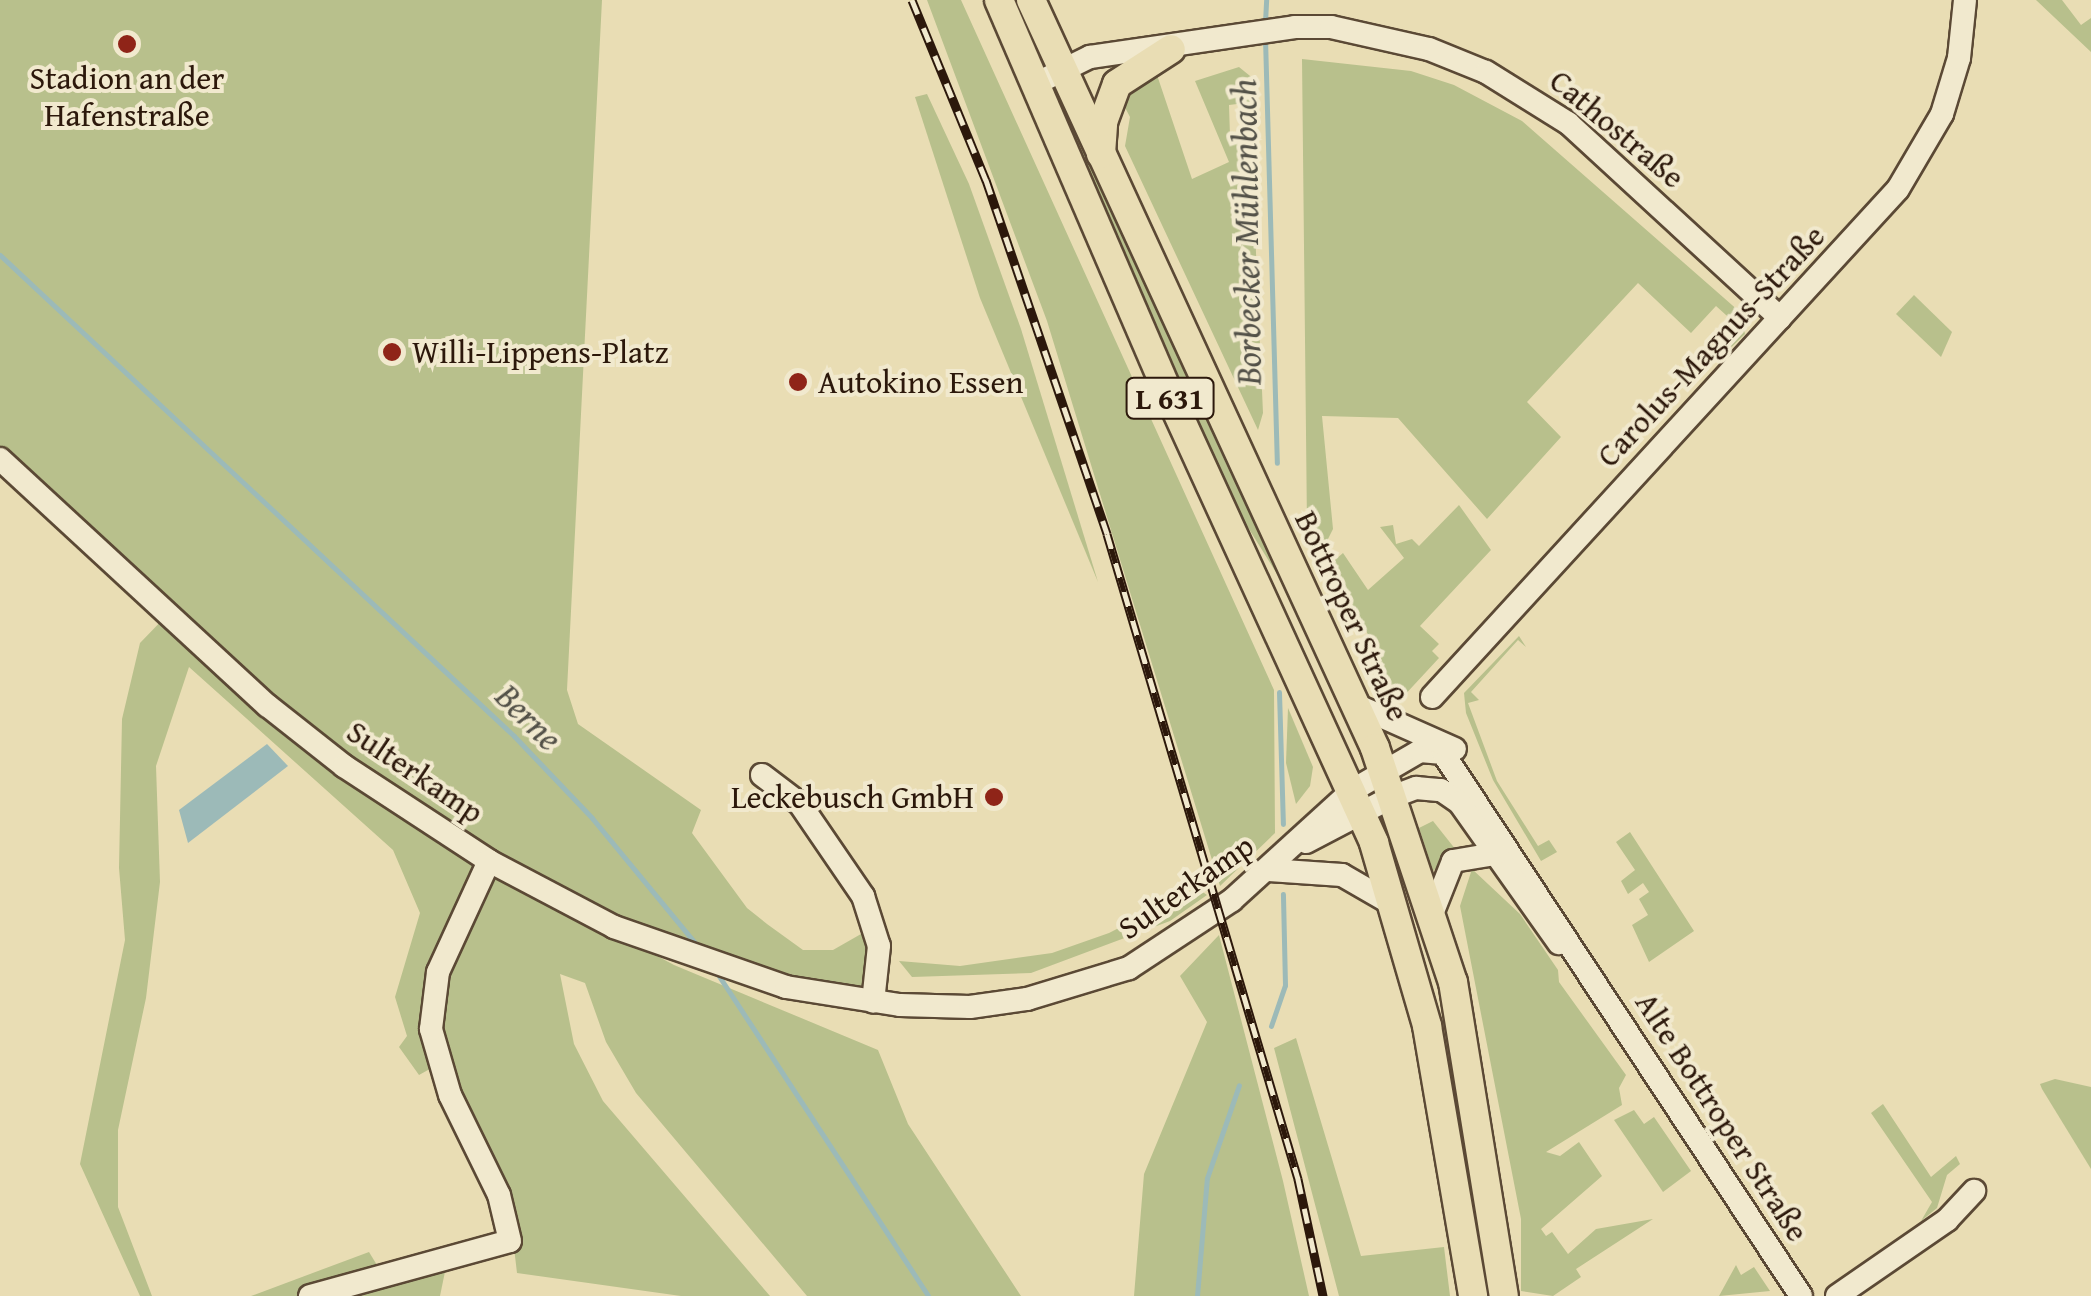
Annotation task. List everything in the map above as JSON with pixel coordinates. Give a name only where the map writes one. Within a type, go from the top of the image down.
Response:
[{"type":"main road","name":"L 631","points":[[999,0],[1033,85],[1358,801],[1394,905],[1444,1108],[1474,1296]]},
{"type":"main road","name":"Bottroper Straße","points":[[1031,0],[1358,706],[1388,784],[1453,982],[1482,1132],[1504,1296]]},
{"type":"main road","points":[[1101,155],[1103,122],[1117,84],[1171,48]]},
{"type":"street","name":"Carolus-Magnus-Straße","points":[[1432,697],[1879,212],[1932,134],[1959,58],[1965,0]]},
{"type":"street","name":"Cathostraße","points":[[1033,85],[1090,57],[1171,48],[1277,28],[1331,28],[1396,40],[1456,59],[1532,97],[1604,154],[1780,318]]},
{"type":"street","name":"Sulterkamp","points":[[0,458],[279,714],[344,766],[489,861],[540,889],[682,953],[740,974],[873,1002],[970,1007],[1027,999],[1129,968],[1358,801],[1388,784]]},
{"type":"street","name":"Alte Bottroper Straße","points":[[1358,706],[1452,746],[1469,784]]},
{"type":"street","name":"Alte Bottroper Straße","points":[[1388,784],[1431,750],[1452,760],[1801,1296]]},
{"type":"street","points":[[762,775],[800,804],[863,896],[879,946],[873,1002]]},
{"type":"street","name":"Alte Bottroper Straße","points":[[1388,784],[1428,787],[1450,794],[1541,922],[1589,974]]},
{"type":"street","points":[[1432,914],[1453,861],[1495,854]]},
{"type":"street","points":[[310,1296],[510,1241],[499,1195],[450,1094],[431,1029],[438,972],[489,861]]},
{"type":"street","points":[[1268,870],[1342,875],[1394,905]]},
{"type":"street","points":[[1838,1296],[1948,1220],[1974,1191]]},
{"type":"green space","points":[[0,0],[602,0],[567,690],[578,724],[701,810],[692,833],[747,908],[767,924],[803,950],[833,950],[868,930],[872,1000],[640,936],[345,765],[0,457]]},
{"type":"green space","points":[[927,0],[961,0],[1274,690],[1275,833],[1220,886],[1047,321]]},
{"type":"green space","points":[[2036,0],[2062,0],[2081,25],[2091,18],[2091,52]]},
{"type":"green space","points":[[1302,59],[1411,71],[1454,85],[1522,121],[1740,312],[1745,334],[1716,362],[1706,357],[1736,324],[1716,306],[1691,333],[1638,283],[1527,402],[1561,437],[1487,519],[1398,418],[1322,416],[1333,529],[1322,551],[1307,527]]},
{"type":"green space","points":[[1239,67],[1255,80],[1253,102],[1229,105],[1230,136],[1251,138],[1263,413],[1258,430],[1125,146],[1130,117],[1120,98],[1156,72],[1192,179],[1229,162],[1195,81]]},
{"type":"green space","points":[[927,94],[969,184],[1021,329],[1098,582],[980,298],[915,97]]},
{"type":"green space","points":[[1067,112],[1228,468],[1319,646],[1364,748],[1290,595],[1231,500],[1056,117]]},
{"type":"green space","points":[[1914,295],[1952,332],[1941,357],[1896,314]]},
{"type":"green space","points":[[1459,505],[1491,550],[1420,626],[1439,644],[1432,651],[1439,658],[1401,699],[1391,693],[1366,630],[1328,566],[1343,553],[1368,590],[1404,558],[1380,527],[1393,525],[1396,544],[1412,539],[1419,546]]},
{"type":"green space","points":[[169,613],[486,862],[456,920],[437,1065],[419,1075],[399,1047],[407,1036],[395,997],[420,913],[393,850],[189,667],[156,766],[160,882],[146,998],[118,1130],[118,1207],[152,1296],[140,1296],[80,1164],[125,940],[119,868],[122,719],[140,643]]},
{"type":"green space","points":[[1519,636],[1526,647],[1518,640],[1471,692],[1479,700],[1468,703],[1497,781],[1538,846],[1549,840],[1557,852],[1541,861],[1493,780],[1466,713],[1464,693]]},
{"type":"green space","points":[[1288,708],[1313,767],[1310,786],[1296,804],[1286,763]]},
{"type":"green space","points":[[1433,821],[1456,850],[1433,871],[1419,828]]},
{"type":"green space","points":[[1630,832],[1694,931],[1649,962],[1632,925],[1648,915],[1639,899],[1649,892],[1643,883],[1628,894],[1621,881],[1635,870],[1616,842]]},
{"type":"green space","points":[[1390,845],[1428,973],[1471,1165],[1492,1296],[1485,1296],[1456,1105]]},
{"type":"green space","points":[[490,866],[674,965],[878,1050],[908,1124],[1021,1296],[807,1296],[636,1093],[606,1042],[585,983],[560,974],[574,1044],[603,1101],[770,1296],[681,1296],[517,1273],[513,1239],[454,1090],[438,1005],[442,972]]},
{"type":"green space","points":[[1472,869],[1520,914],[1558,970],[1559,982],[1626,1075],[1619,1088],[1622,1105],[1546,1152],[1560,1156],[1579,1142],[1602,1176],[1541,1229],[1546,1236],[1552,1232],[1568,1254],[1596,1229],[1653,1219],[1576,1269],[1581,1277],[1553,1296],[1521,1291],[1521,1219],[1460,906]]},
{"type":"green space","points":[[1197,888],[1207,895],[1170,921],[1031,973],[912,977],[899,961],[960,966],[1052,953],[1109,933]]},
{"type":"green space","points":[[1219,935],[1309,1296],[1134,1296],[1144,1174],[1207,1022],[1180,976]]},
{"type":"green space","points":[[1296,1038],[1361,1256],[1444,1247],[1450,1296],[1339,1296],[1274,1048]]},
{"type":"green space","points":[[2055,1079],[2091,1087],[2091,1169],[2040,1084]]},
{"type":"green space","points":[[1883,1104],[1931,1177],[1956,1156],[1960,1164],[1947,1175],[1937,1208],[1921,1221],[1932,1202],[1871,1113]]},
{"type":"green space","points":[[1634,1110],[1644,1124],[1654,1117],[1691,1171],[1663,1192],[1614,1120]]},
{"type":"green space","points":[[369,1252],[380,1270],[297,1296],[251,1296]]},
{"type":"green space","points":[[448,1257],[440,1296],[327,1296]]},
{"type":"green space","points":[[1736,1265],[1741,1275],[1754,1267],[1770,1291],[1719,1296]]},
{"type":"water","points":[[267,744],[288,766],[188,843],[179,810]]},
{"type":"waterway","name":"Borbecker Mühlenbach","points":[[1265,22],[1266,0]]},
{"type":"waterway","name":"Borbecker Mühlenbach","points":[[1265,38],[1277,463]]},
{"type":"waterway","name":"Berne","points":[[0,255],[514,736],[592,818],[700,949]]},
{"type":"waterway","name":"Borbecker Mühlenbach","points":[[1279,692],[1283,824]]},
{"type":"waterway","name":"Borbecker Mühlenbach","points":[[1271,1026],[1285,985],[1283,894]]},
{"type":"waterway","name":"Berne","points":[[715,970],[928,1296]]},
{"type":"waterway","name":"Borbecker Mühlenbach","points":[[1197,1296],[1207,1178],[1239,1085]]},
{"type":"railway","points":[[912,0],[986,180],[1107,534],[1298,1179],[1323,1296]]},
{"type":"place","name":"Stadion an der Hafenstraße","points":[[127,44]]},
{"type":"place","name":"Willi-Lippens-Platz","points":[[392,352]]},
{"type":"place","name":"Autokino Essen","points":[[798,382]]},
{"type":"place","name":"Leckebusch GmbH","points":[[994,797]]}]
